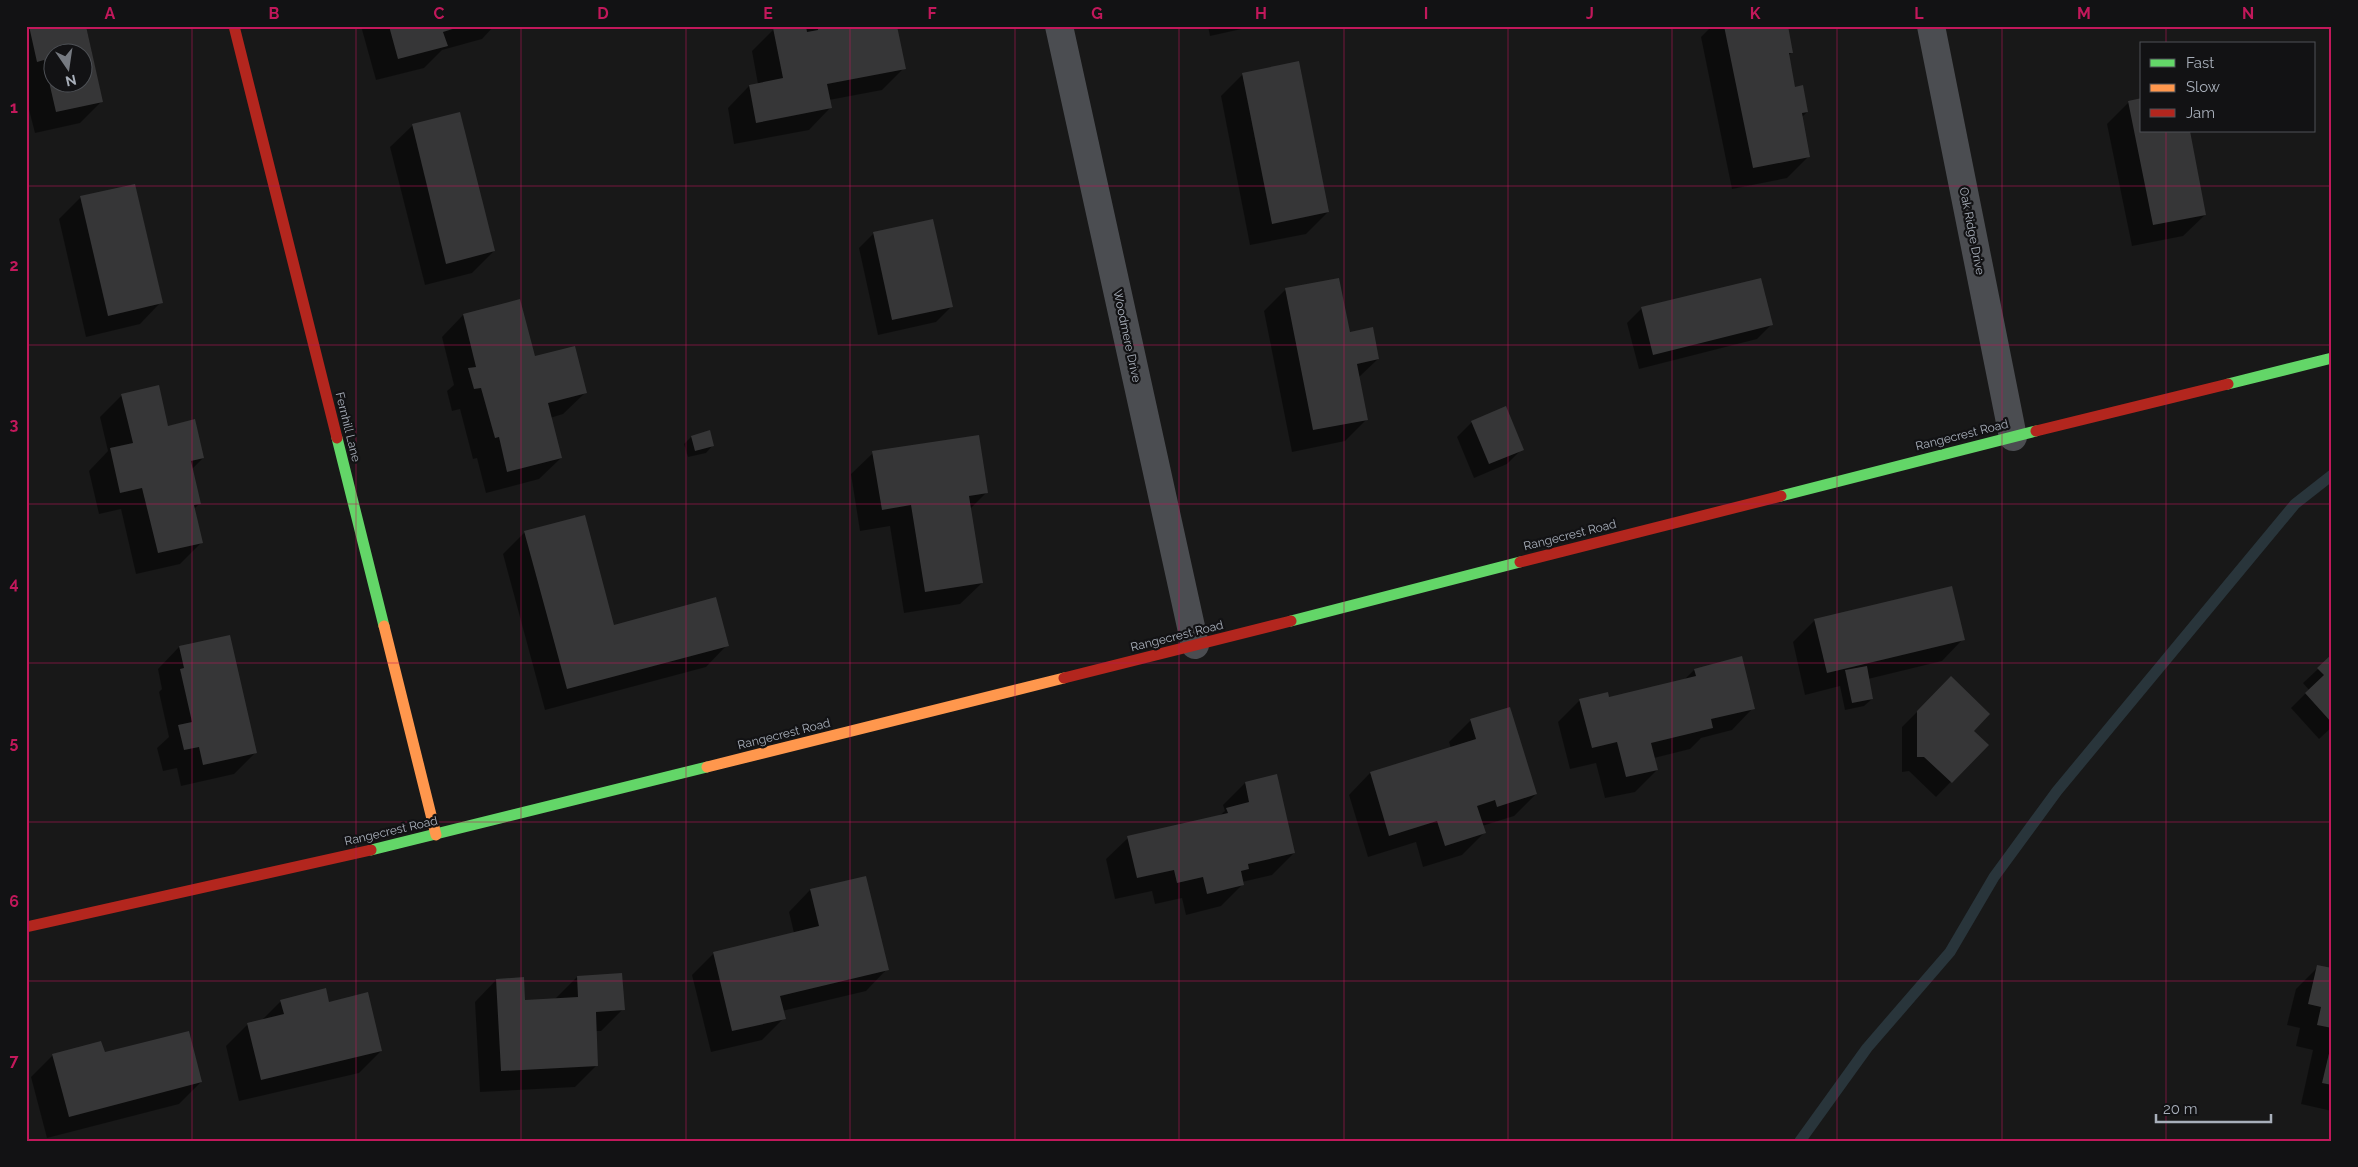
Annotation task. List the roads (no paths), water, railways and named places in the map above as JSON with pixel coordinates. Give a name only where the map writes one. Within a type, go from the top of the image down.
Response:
[{"type":"street","name":"Fernhill Lane","points":[[234,26],[436,835]]},
{"type":"street","name":"Woodmere Drive","points":[[1059,26],[1195,645]]},
{"type":"street","name":"Oak Ridge Drive","points":[[1931,26],[2013,437]]},
{"type":"street","name":"Rangecrest Road","points":[[26,927],[436,835],[2332,358]]},
{"type":"waterway","points":[[1800,1141],[1867,1048],[1950,952],[1994,877],[2057,791],[2295,504],[2332,475]]}]
